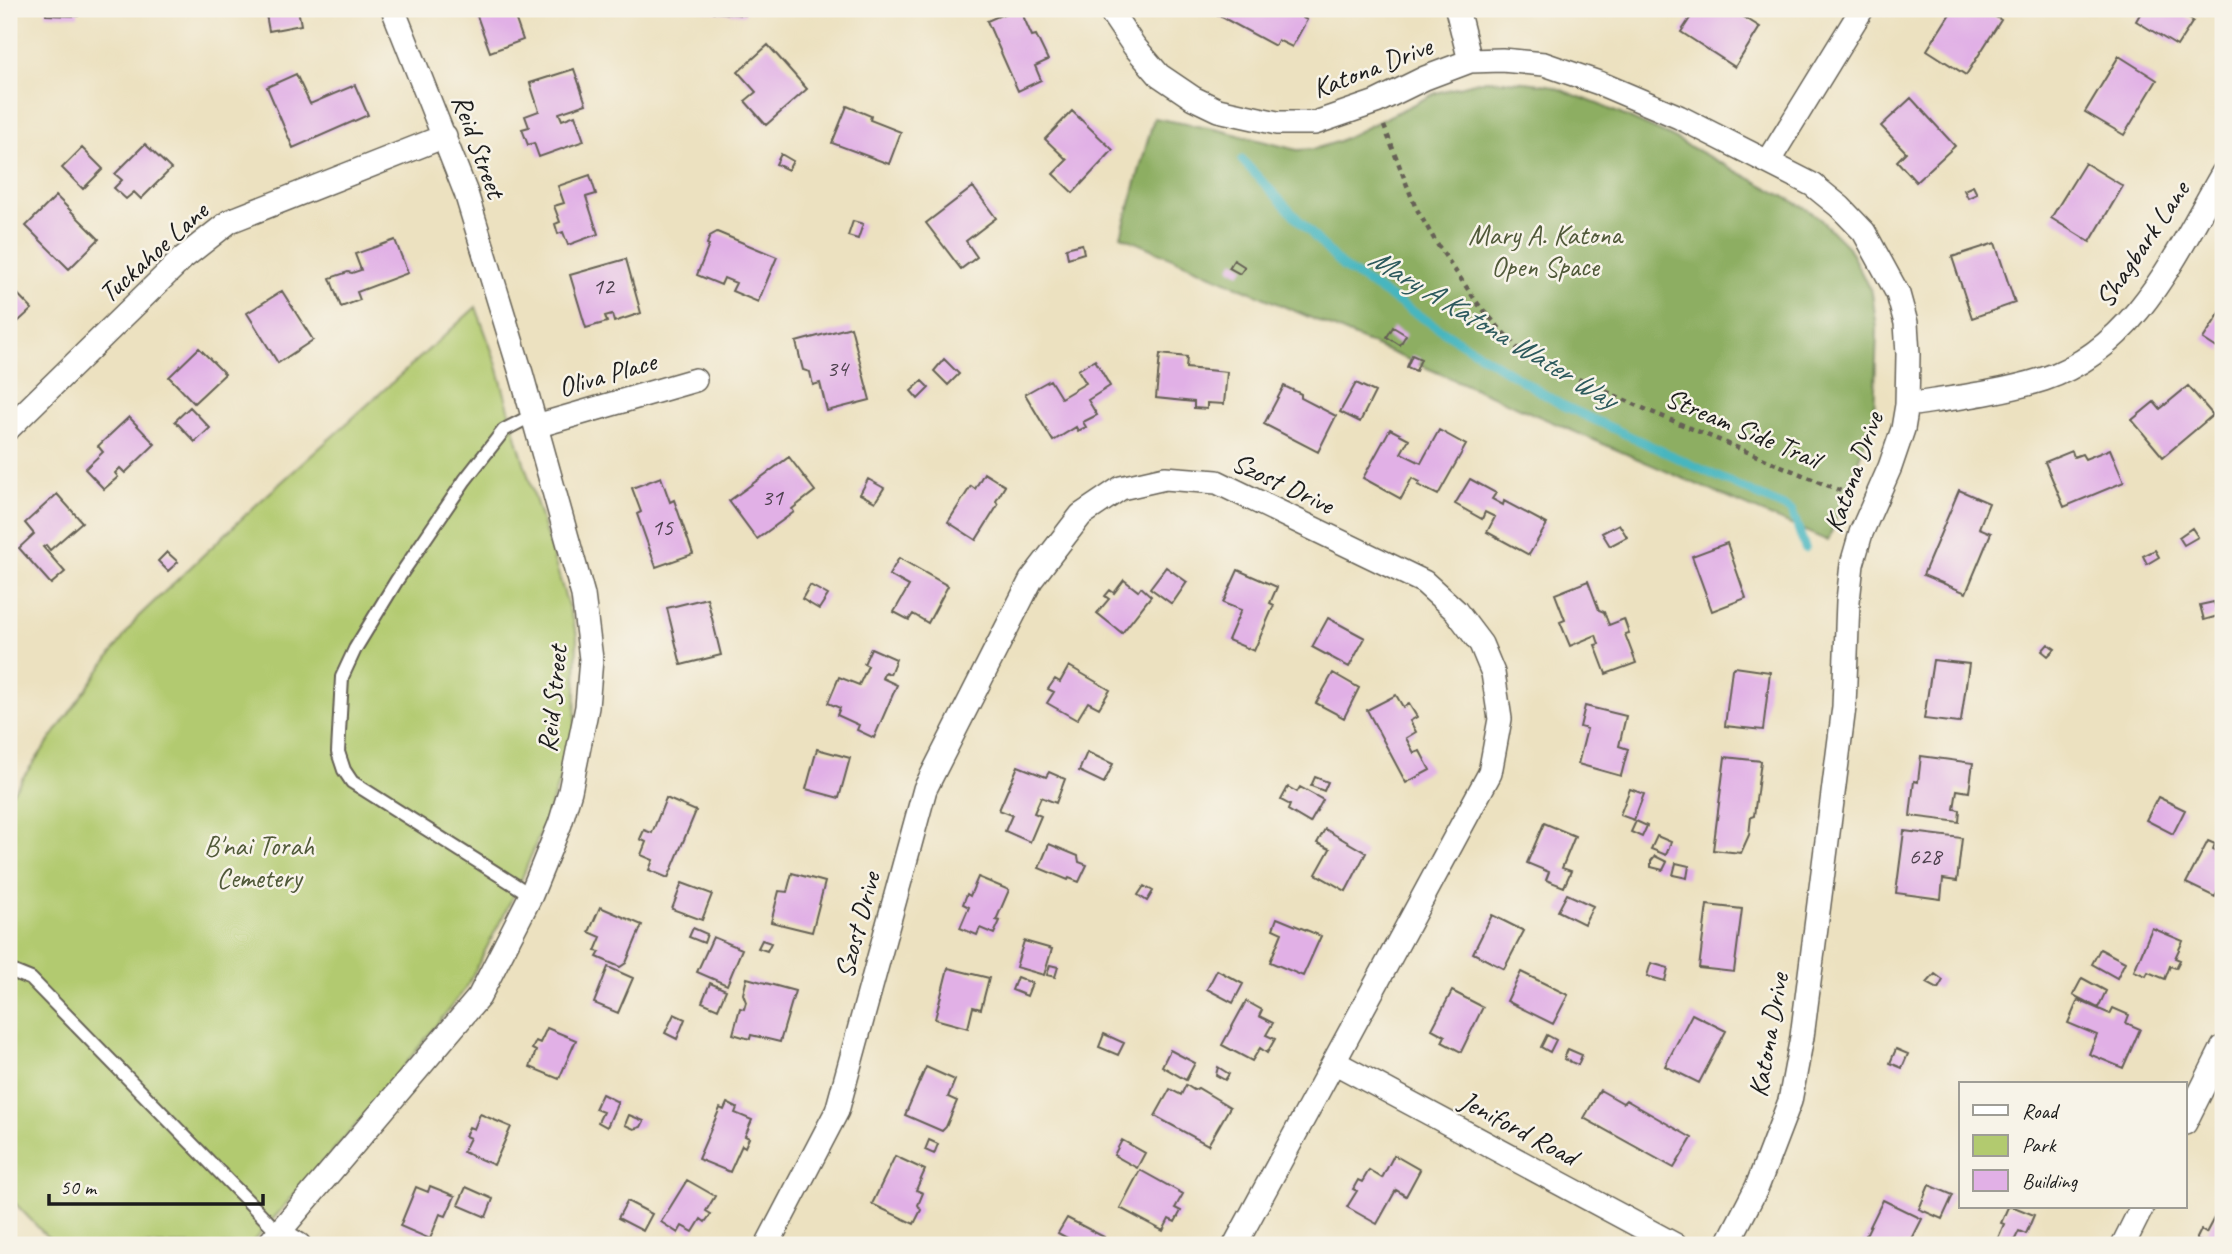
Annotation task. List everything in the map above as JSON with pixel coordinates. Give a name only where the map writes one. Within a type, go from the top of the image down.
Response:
[{"type":"street","name":"Reid Street","points":[[273,1239],[479,997],[531,895],[560,824],[570,791],[587,707],[591,659],[583,596],[479,233],[445,136],[393,9]]},
{"type":"street","name":"Katona Drive","points":[[1109,9],[1134,46],[1159,75],[1193,98],[1218,110],[1277,123],[1315,123],[1376,102],[1425,78],[1470,61],[1502,60],[1544,64],[1588,79],[1679,117],[1813,185],[1840,207],[1864,232],[1880,258],[1898,294],[1906,323],[1908,405],[1890,467],[1872,504],[1852,564],[1844,707],[1802,1037],[1790,1101],[1757,1187],[1727,1245]]},
{"type":"street","points":[[1457,9],[1470,61]]},
{"type":"street","points":[[1768,162],[1862,9]]},
{"type":"street","name":"Tuckahoe Lane","points":[[9,428],[183,258],[230,221],[445,136]]},
{"type":"street","name":"Shagbark Lane","points":[[1908,405],[2001,390],[2046,378],[2101,348],[2128,324],[2160,280],[2223,173]]},
{"type":"street","name":"Oliva Place","points":[[534,421],[695,380]]},
{"type":"street","name":"Szost Drive","points":[[767,1245],[837,1111],[925,789],[1031,580],[1081,515],[1121,488],[1165,478],[1217,482],[1424,582],[1456,611],[1481,644],[1493,673],[1500,719],[1490,773],[1235,1245]]},
{"type":"street","points":[[2186,1121],[2223,1047]]},
{"type":"street","name":"Jeniford Road","points":[[1334,1062],[1675,1245]]},
{"type":"street","points":[[2123,1245],[2142,1208]]},
{"type":"street","points":[[273,1239],[299,1245]]},
{"type":"lane","points":[[531,895],[352,782],[344,770],[338,752],[342,677],[355,649],[397,580],[465,480],[504,430],[534,421]]},
{"type":"lane","points":[[9,970],[32,979],[273,1239]]},
{"type":"path","name":"Stream Side Trail","points":[[1376,102],[1393,155],[1415,206],[1478,304],[1518,349],[1647,410],[1872,504]]},
{"type":"green space","name":"Mary A. Katona Open Space","points":[[1486,80],[1549,85],[1670,136],[1800,205],[1816,215],[1848,247],[1872,293],[1877,329],[1874,418],[1828,541],[1121,236],[1154,118],[1219,130],[1297,150],[1314,149],[1337,142],[1436,93]]},
{"type":"green space","name":"B'nai Torah Cemetery","points":[[476,307],[496,362],[577,635],[575,735],[520,883],[466,988],[363,1117],[250,1245],[55,1245],[9,1197],[9,797],[138,617],[255,506]]},
{"type":"building","points":[[46,9],[78,9],[78,16],[46,15]]},
{"type":"building","points":[[265,9],[298,9],[301,25],[269,31]]},
{"type":"building","points":[[487,9],[512,9],[523,40],[490,52],[476,13]]},
{"type":"building","points":[[704,9],[746,9],[745,15]]},
{"type":"building","points":[[1020,9],[1032,36],[1036,35],[1048,60],[1035,66],[1041,80],[1018,91],[987,21]]},
{"type":"building","points":[[1221,9],[1296,9],[1293,13],[1298,16],[1301,9],[1309,13],[1303,18],[1307,20],[1292,47],[1278,40],[1275,46],[1218,15]]},
{"type":"building","points":[[1696,9],[1731,9],[1760,27],[1735,67],[1681,32]]},
{"type":"building","points":[[1953,9],[1982,9],[2001,20],[1966,75],[1927,50]]},
{"type":"building","points":[[2143,9],[2188,9],[2191,10],[2186,17],[2193,21],[2177,46],[2136,21]]},
{"type":"building","points":[[768,45],[807,89],[766,125],[745,101],[756,92],[738,72]]},
{"type":"building","points":[[2119,56],[2157,80],[2124,135],[2085,112]]},
{"type":"building","points":[[574,69],[586,104],[559,113],[562,120],[575,115],[584,141],[539,157],[534,143],[528,145],[522,129],[529,127],[525,116],[539,111],[530,83]]},
{"type":"building","points":[[296,74],[310,104],[355,85],[368,115],[293,148],[267,87]]},
{"type":"building","points":[[1911,98],[1955,146],[1916,182],[1897,161],[1906,152],[1881,126]]},
{"type":"building","points":[[847,106],[871,116],[870,120],[901,132],[889,164],[832,143]]},
{"type":"building","points":[[1072,111],[1113,150],[1073,193],[1053,174],[1067,160],[1045,139]]},
{"type":"building","points":[[145,144],[171,169],[141,199],[134,192],[126,199],[114,188],[122,180],[115,174]]},
{"type":"building","points":[[82,148],[103,169],[83,189],[62,168]]},
{"type":"building","points":[[781,154],[793,161],[788,170],[776,164]]},
{"type":"building","points":[[2085,163],[2123,186],[2090,242],[2051,218]]},
{"type":"building","points":[[590,175],[596,194],[586,197],[598,234],[568,245],[563,232],[558,234],[555,224],[560,222],[554,206],[564,203],[558,186]]},
{"type":"building","points":[[1973,186],[1977,194],[1968,198],[1964,190]]},
{"type":"building","points":[[973,187],[996,218],[966,241],[977,257],[961,269],[926,223]]},
{"type":"building","points":[[56,196],[99,239],[69,269],[26,226]]},
{"type":"building","points":[[853,221],[863,224],[858,239],[848,236]]},
{"type":"building","points":[[717,232],[777,257],[758,302],[732,291],[736,283],[724,278],[721,285],[697,275],[710,236]]},
{"type":"building","points":[[395,240],[408,273],[357,292],[360,300],[341,307],[330,278],[361,270],[355,254]]},
{"type":"building","points":[[1995,243],[2015,303],[1972,318],[1952,257]]},
{"type":"building","points":[[1082,244],[1084,253],[1068,258],[1066,248]]},
{"type":"building","points":[[626,259],[641,313],[614,322],[612,314],[605,316],[607,322],[586,328],[570,275]]},
{"type":"building","points":[[1234,260],[1245,267],[1240,274],[1229,268]]},
{"type":"building","points":[[9,285],[32,309],[9,330]]},
{"type":"building","points":[[282,291],[313,340],[278,363],[247,313]]},
{"type":"building","points":[[2223,308],[2223,352],[2203,339]]},
{"type":"building","points":[[851,327],[870,400],[827,411],[820,383],[813,385],[810,372],[803,370],[796,342]]},
{"type":"building","points":[[1393,327],[1406,335],[1400,345],[1387,337]]},
{"type":"building","points":[[199,348],[225,374],[194,403],[169,377]]},
{"type":"building","points":[[1160,354],[1187,357],[1186,368],[1227,372],[1224,404],[1207,403],[1207,409],[1194,408],[1194,402],[1156,398]]},
{"type":"building","points":[[1412,355],[1421,359],[1416,371],[1407,367]]},
{"type":"building","points":[[944,359],[959,374],[948,385],[934,371]]},
{"type":"building","points":[[1095,360],[1110,386],[1088,400],[1097,415],[1083,422],[1086,427],[1078,431],[1076,427],[1053,441],[1025,394],[1050,380],[1061,398],[1086,383],[1078,370]]},
{"type":"building","points":[[922,381],[929,388],[918,399],[911,391]]},
{"type":"building","points":[[1356,383],[1375,392],[1360,422],[1340,412]]},
{"type":"building","points":[[1284,386],[1336,416],[1318,452],[1264,424]]},
{"type":"building","points":[[2188,386],[2213,415],[2163,457],[2132,420],[2154,402],[2160,409]]},
{"type":"building","points":[[190,407],[210,428],[195,442],[175,421]]},
{"type":"building","points":[[129,417],[155,444],[125,473],[120,468],[115,473],[118,477],[104,489],[85,469],[103,452],[98,446]]},
{"type":"building","points":[[1390,429],[1409,439],[1401,453],[1421,463],[1439,430],[1466,445],[1438,495],[1418,485],[1420,482],[1412,478],[1401,499],[1363,478]]},
{"type":"building","points":[[2110,449],[2124,482],[2064,507],[2045,462],[2072,451],[2074,457],[2082,454],[2085,459]]},
{"type":"building","points":[[789,457],[815,491],[792,509],[794,512],[757,539],[729,501]]},
{"type":"building","points":[[984,473],[1005,486],[996,501],[998,505],[976,540],[948,522],[971,486],[975,489]]},
{"type":"building","points":[[661,477],[670,502],[674,500],[693,554],[656,567],[637,514],[641,512],[632,488]]},
{"type":"building","points":[[868,479],[884,488],[875,502],[860,494]]},
{"type":"building","points":[[1470,479],[1496,493],[1492,499],[1503,505],[1504,501],[1547,524],[1529,555],[1487,532],[1495,517],[1485,512],[1482,519],[1455,504]]},
{"type":"building","points":[[1959,490],[1989,503],[1979,528],[1991,533],[1966,593],[1923,575]]},
{"type":"building","points":[[57,494],[82,522],[50,550],[46,545],[43,547],[65,572],[51,584],[19,548],[34,534],[25,523]]},
{"type":"building","points":[[1619,524],[1627,537],[1610,546],[1602,533]]},
{"type":"building","points":[[2192,528],[2198,537],[2184,545],[2179,537]]},
{"type":"building","points":[[1727,543],[1746,598],[1712,611],[1692,556]]},
{"type":"building","points":[[2155,550],[2159,557],[2147,564],[2143,556]]},
{"type":"building","points":[[167,552],[178,562],[168,571],[158,561]]},
{"type":"building","points":[[899,558],[948,586],[928,623],[913,614],[909,620],[894,612],[909,586],[889,575]]},
{"type":"building","points":[[1166,567],[1187,582],[1172,604],[1150,588]]},
{"type":"building","points":[[1238,570],[1277,587],[1270,603],[1274,605],[1254,651],[1228,640],[1241,610],[1223,603]]},
{"type":"building","points":[[1124,580],[1138,591],[1141,587],[1151,596],[1122,633],[1097,613],[1109,599],[1105,596],[1110,590],[1114,593]]},
{"type":"building","points":[[1588,581],[1599,610],[1604,612],[1609,625],[1624,619],[1629,633],[1625,634],[1636,663],[1606,674],[1595,645],[1599,644],[1596,635],[1570,646],[1560,622],[1565,620],[1555,594]]},
{"type":"building","points":[[810,585],[828,595],[819,609],[802,599]]},
{"type":"building","points":[[707,598],[721,655],[681,665],[667,608]]},
{"type":"building","points":[[2214,602],[2218,616],[2204,620],[2200,605]]},
{"type":"building","points":[[1328,618],[1365,638],[1349,667],[1312,647]]},
{"type":"building","points":[[2048,644],[2055,649],[2048,656],[2042,651]]},
{"type":"building","points":[[871,648],[896,659],[890,674],[885,672],[882,678],[897,685],[874,738],[857,730],[859,725],[837,715],[840,708],[828,703],[839,677],[859,685],[868,666],[864,664]]},
{"type":"building","points":[[1933,660],[1969,664],[1961,721],[1958,723],[1924,719]]},
{"type":"building","points":[[1069,666],[1110,690],[1099,708],[1088,702],[1077,720],[1047,703],[1054,692],[1048,689],[1055,679],[1060,682]]},
{"type":"building","points":[[1735,667],[1770,672],[1763,730],[1725,726],[1732,669]]},
{"type":"building","points":[[1333,673],[1359,688],[1344,718],[1316,703]]},
{"type":"building","points":[[1396,695],[1403,707],[1409,704],[1417,717],[1410,721],[1416,732],[1406,738],[1414,753],[1420,751],[1430,770],[1406,783],[1367,710]]},
{"type":"building","points":[[1585,706],[1626,716],[1619,746],[1628,749],[1621,776],[1578,764],[1587,729],[1580,727]]},
{"type":"building","points":[[817,749],[850,758],[839,798],[806,789]]},
{"type":"building","points":[[1087,752],[1113,764],[1104,783],[1079,771]]},
{"type":"building","points":[[1921,756],[1973,763],[1969,792],[1957,790],[1954,809],[1960,810],[1959,822],[1910,816],[1914,781],[1918,782]]},
{"type":"building","points":[[1725,757],[1761,761],[1754,816],[1751,817],[1749,835],[1741,853],[1713,850]]},
{"type":"building","points":[[1018,766],[1046,777],[1049,772],[1065,779],[1056,803],[1041,797],[1034,813],[1041,816],[1030,842],[1005,831],[1012,815],[999,810]]},
{"type":"building","points":[[1315,777],[1328,782],[1324,791],[1311,786]]},
{"type":"building","points":[[1288,787],[1297,792],[1300,787],[1323,800],[1310,823],[1288,810],[1290,805],[1281,800]]},
{"type":"building","points":[[1630,789],[1644,794],[1634,820],[1620,815]]},
{"type":"building","points":[[2158,797],[2185,810],[2173,834],[2146,820]]},
{"type":"building","points":[[666,798],[696,811],[668,878],[649,870],[653,860],[641,855],[646,842],[640,839],[644,830],[652,833]]},
{"type":"building","points":[[1636,821],[1647,826],[1642,837],[1631,832]]},
{"type":"building","points":[[1544,823],[1575,836],[1562,868],[1571,871],[1564,887],[1546,880],[1549,872],[1527,863]]},
{"type":"building","points":[[1325,829],[1366,853],[1346,891],[1316,874],[1330,849],[1317,843]]},
{"type":"building","points":[[1904,831],[1962,838],[1957,881],[1943,879],[1941,899],[1896,893]]},
{"type":"building","points":[[1657,836],[1671,842],[1666,855],[1651,849]]},
{"type":"building","points":[[2208,841],[2215,844],[2213,849],[2223,854],[2223,881],[2215,897],[2186,883]]},
{"type":"building","points":[[1049,844],[1078,856],[1079,862],[1087,865],[1079,882],[1039,868]]},
{"type":"building","points":[[1655,856],[1667,862],[1663,870],[1651,867]]},
{"type":"building","points":[[1676,863],[1689,866],[1687,878],[1673,875]]},
{"type":"building","points":[[792,873],[825,882],[812,932],[771,922],[779,891],[787,892]]},
{"type":"building","points":[[978,877],[1009,890],[996,920],[1000,921],[994,934],[980,928],[977,935],[960,928],[969,907],[963,904],[967,894],[970,896]]},
{"type":"building","points":[[682,883],[712,894],[702,920],[672,909]]},
{"type":"building","points":[[1144,886],[1153,891],[1147,901],[1138,895]]},
{"type":"building","points":[[1567,894],[1593,906],[1584,924],[1558,911]]},
{"type":"building","points":[[1707,905],[1742,909],[1734,972],[1699,968]]},
{"type":"building","points":[[600,907],[642,925],[626,963],[620,967],[597,957],[600,952],[595,951],[601,937],[589,932]]},
{"type":"building","points":[[1492,915],[1524,931],[1504,969],[1473,953]]},
{"type":"building","points":[[1277,918],[1321,936],[1303,976],[1270,962],[1282,933],[1273,929]]},
{"type":"building","points":[[693,928],[707,934],[704,943],[689,937]]},
{"type":"building","points":[[2152,928],[2183,941],[2175,958],[2180,960],[2176,968],[2170,966],[2165,979],[2148,972],[2146,976],[2134,971]]},
{"type":"building","points":[[713,937],[742,949],[727,985],[697,972]]},
{"type":"building","points":[[762,940],[771,943],[767,951],[758,948]]},
{"type":"building","points":[[1024,941],[1052,949],[1044,975],[1016,967]]},
{"type":"building","points":[[2100,949],[2125,962],[2117,978],[2092,964]]},
{"type":"building","points":[[1651,963],[1668,968],[1665,981],[1647,976]]},
{"type":"building","points":[[1050,965],[1058,967],[1055,977],[1047,975]]},
{"type":"building","points":[[608,967],[633,978],[618,1013],[594,1003]]},
{"type":"building","points":[[948,968],[989,978],[981,1009],[973,1007],[968,1028],[935,1019]]},
{"type":"building","points":[[1217,970],[1243,984],[1233,1003],[1207,989]]},
{"type":"building","points":[[1521,972],[1568,995],[1553,1024],[1507,1001]]},
{"type":"building","points":[[1935,974],[1943,980],[1938,989],[1927,983]]},
{"type":"building","points":[[1017,977],[1032,983],[1027,996],[1012,990]]},
{"type":"building","points":[[747,978],[795,991],[780,1042],[733,1034],[740,1008],[744,1009],[746,1002],[743,994]]},
{"type":"building","points":[[2082,978],[2106,991],[2098,1008],[2073,995]]},
{"type":"building","points":[[710,983],[726,990],[718,1009],[702,1002]]},
{"type":"building","points":[[1452,991],[1483,1007],[1461,1052],[1442,1042],[1445,1036],[1432,1029]]},
{"type":"building","points":[[2078,1000],[2110,1014],[2113,1008],[2129,1015],[2126,1023],[2140,1029],[2123,1068],[2089,1054],[2097,1035],[2068,1023]]},
{"type":"building","points":[[1246,1001],[1262,1010],[1259,1016],[1273,1023],[1266,1035],[1275,1039],[1267,1053],[1260,1048],[1252,1061],[1222,1045]]},
{"type":"building","points":[[674,1014],[685,1019],[677,1039],[665,1033]]},
{"type":"building","points":[[1692,1014],[1726,1031],[1699,1083],[1665,1066]]},
{"type":"building","points":[[547,1028],[576,1040],[559,1079],[530,1067],[536,1051],[532,1049],[536,1041],[540,1043]]},
{"type":"building","points":[[1104,1034],[1124,1043],[1118,1055],[1099,1047]]},
{"type":"building","points":[[1547,1035],[1556,1040],[1550,1052],[1541,1047]]},
{"type":"building","points":[[1568,1049],[1582,1055],[1578,1065],[1564,1059]]},
{"type":"building","points":[[1896,1049],[1908,1054],[1902,1068],[1890,1063]]},
{"type":"building","points":[[1170,1050],[1195,1063],[1186,1080],[1162,1066]]},
{"type":"building","points":[[926,1067],[955,1080],[948,1097],[957,1101],[942,1131],[905,1115]]},
{"type":"building","points":[[1218,1067],[1229,1074],[1225,1080],[1216,1075]]},
{"type":"building","points":[[1186,1085],[1194,1090],[1198,1088],[1230,1107],[1208,1145],[1155,1116],[1170,1089],[1181,1095]]},
{"type":"building","points":[[1600,1090],[1623,1103],[1626,1100],[1692,1138],[1674,1168],[1584,1118]]},
{"type":"building","points":[[602,1094],[618,1102],[607,1127],[598,1122],[603,1112],[595,1109]]},
{"type":"building","points":[[727,1103],[737,1108],[735,1113],[752,1120],[745,1136],[749,1138],[745,1147],[742,1145],[730,1172],[698,1159],[720,1108],[724,1110]]},
{"type":"building","points":[[480,1114],[511,1127],[494,1165],[463,1152],[470,1138],[465,1136],[469,1127],[474,1129]]},
{"type":"building","points":[[629,1115],[644,1121],[641,1127],[634,1129],[625,1125]]},
{"type":"building","points":[[929,1140],[938,1144],[934,1154],[925,1150]]},
{"type":"building","points":[[1122,1140],[1145,1153],[1137,1168],[1114,1155]]},
{"type":"building","points":[[1394,1155],[1420,1170],[1406,1196],[1396,1190],[1377,1224],[1347,1207],[1357,1191],[1353,1189],[1358,1180],[1362,1182],[1369,1170],[1382,1178]]},
{"type":"building","points":[[895,1156],[925,1170],[916,1190],[923,1193],[918,1205],[921,1210],[914,1224],[872,1204]]},
{"type":"building","points":[[1140,1170],[1183,1194],[1175,1208],[1181,1211],[1175,1222],[1169,1219],[1163,1231],[1120,1208]]},
{"type":"building","points":[[687,1180],[715,1196],[706,1211],[711,1214],[705,1222],[701,1219],[693,1232],[682,1226],[678,1233],[661,1222]]},
{"type":"building","points":[[1929,1185],[1953,1195],[1942,1219],[1919,1209]]},
{"type":"building","points":[[430,1186],[455,1196],[446,1216],[440,1214],[430,1239],[400,1226],[416,1187],[428,1192]]},
{"type":"building","points":[[466,1187],[493,1199],[486,1217],[458,1205]]},
{"type":"building","points":[[1883,1200],[1922,1219],[1909,1245],[1861,1245]]},
{"type":"building","points":[[627,1201],[652,1214],[643,1231],[618,1218]]},
{"type":"building","points":[[2223,1201],[2223,1245],[2200,1245],[2201,1242],[2196,1240],[2201,1230],[2206,1233]]},
{"type":"building","points":[[2008,1208],[2016,1208],[2034,1215],[2026,1234],[2019,1231],[2012,1245],[1995,1245],[2004,1224],[2001,1223]]},
{"type":"building","points":[[1067,1218],[1104,1237],[1100,1245],[1080,1245],[1058,1233]]},
{"type":"waterway","name":"Mary A Katona Water Way","points":[[1242,160],[1343,267],[1560,404],[1792,511],[1805,548]]}]
